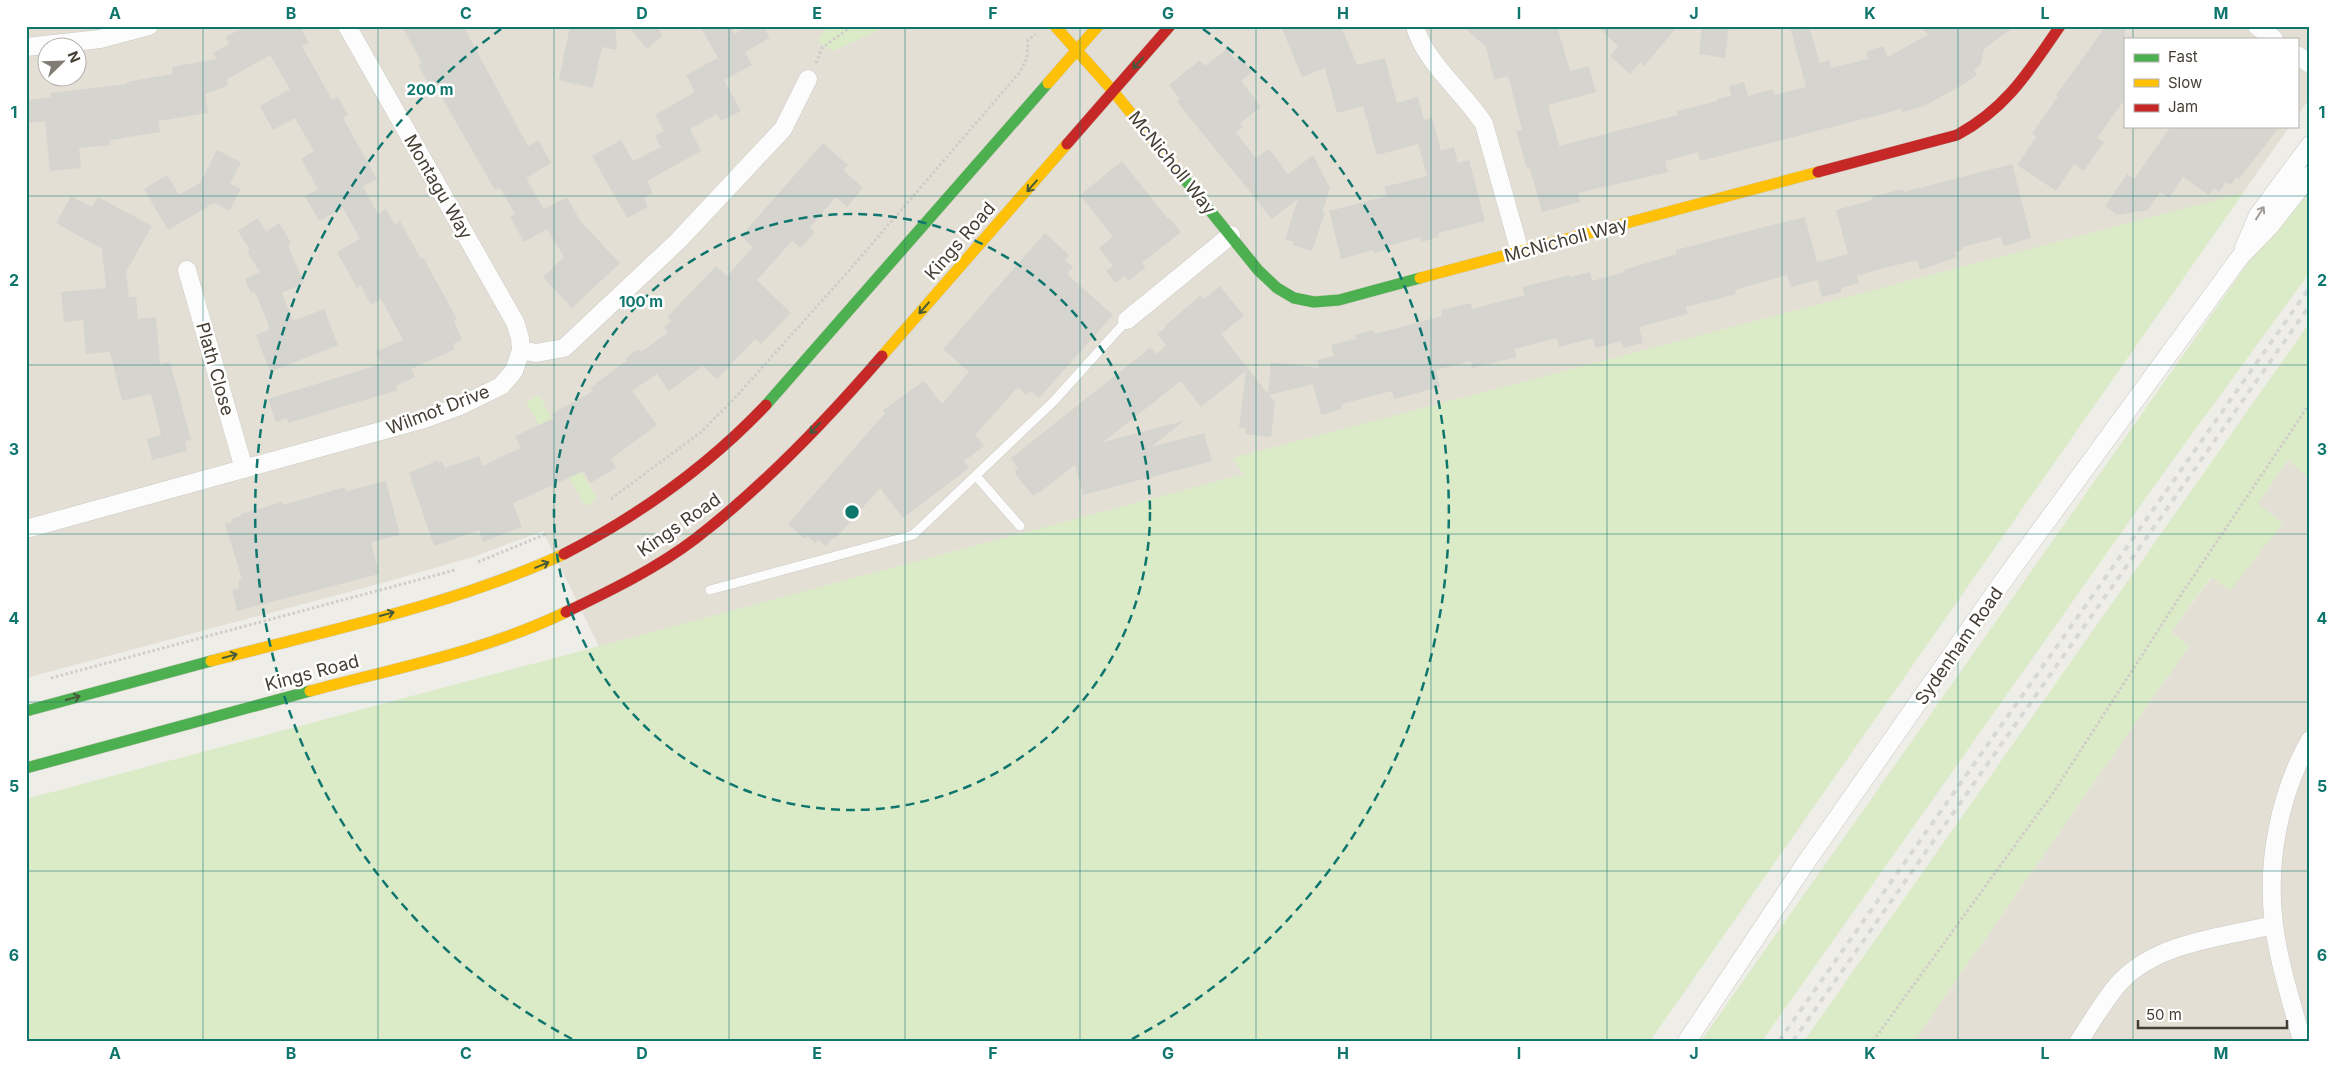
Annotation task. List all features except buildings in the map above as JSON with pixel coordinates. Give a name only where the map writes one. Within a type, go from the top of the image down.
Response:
[{"type":"main road","name":"McNicholl Way","points":[[1055,26],[1114,91],[1276,289],[1288,297],[1305,302],[1340,300],[1956,135],[1978,125],[2000,108],[2015,91],[2060,26]]},
{"type":"main road","name":"Kings Road","points":[[26,711],[499,582],[565,554],[625,521],[658,500],[697,470],[746,426],[792,378],[1098,26]]},
{"type":"main road","name":"Kings Road","points":[[26,768],[489,643],[535,627],[575,608],[651,567],[693,540],[726,516],[779,466],[849,394],[1170,26]]},
{"type":"street","points":[[26,47],[100,39],[149,26]]},
{"type":"street","name":"Montagu Way","points":[[347,26],[515,322],[520,338],[520,350]]},
{"type":"street","points":[[1415,26],[1417,35],[1426,53],[1475,110],[1484,124],[1520,252]]},
{"type":"street","points":[[2257,26],[2273,38]]},
{"type":"street","points":[[2298,56],[2310,64]]},
{"type":"street","points":[[520,350],[536,352],[564,348],[678,241],[783,129],[808,79]]},
{"type":"street","name":"Sydenham Road","points":[[2240,257],[2258,215],[2310,145]]},
{"type":"street","name":"Sydenham Road","points":[[1687,1041],[1807,862],[2006,577],[2240,257],[2271,225],[2310,175]]},
{"type":"street","points":[[1127,320],[1231,235]]},
{"type":"street","name":"Plath Close","points":[[187,270],[244,469]]},
{"type":"street","name":"Wilmot Drive","points":[[26,529],[393,429],[460,406],[501,386],[514,371],[520,350]]},
{"type":"street","points":[[2302,1041],[2274,925],[2272,881],[2276,834],[2287,794],[2301,756],[2310,740]]},
{"type":"street","points":[[2079,1041],[2120,982],[2139,967],[2177,948],[2274,925]]},
{"type":"lane","points":[[710,590],[913,535],[1053,402],[1127,320]]},
{"type":"lane","points":[[976,476],[1020,526]]},
{"type":"path","points":[[808,79],[822,48],[852,26]]},
{"type":"path","points":[[607,502],[701,432],[734,400],[1008,86],[1027,58],[1028,40],[1039,31]]},
{"type":"path","points":[[1873,1041],[2053,793],[2181,595],[2310,402]]},
{"type":"path","points":[[471,564],[552,531]]},
{"type":"path","points":[[45,679],[464,567]]},
{"type":"shaded area","points":[[26,26],[2310,26],[2310,98],[2298,115],[2298,38],[2124,38],[2124,128],[2289,128],[2230,211],[599,647],[543,531],[473,557],[26,678]]},
{"type":"shaded area","points":[[2288,460],[2310,479],[2310,1041],[1914,1041],[2189,646],[2171,632],[2212,577],[2229,590],[2283,523],[2257,504]]},
{"type":"green space","points":[[829,26],[882,26],[875,32],[833,51],[817,41]]},
{"type":"green space","points":[[2310,180],[2310,272],[2157,482],[1762,1041],[1701,1041],[2276,223]]},
{"type":"green space","points":[[2243,193],[1650,1041],[26,1041],[26,799],[1244,474],[1232,458]]},
{"type":"green space","points":[[2310,322],[2310,479],[2288,460],[2258,504],[2283,523],[2230,591],[2211,577],[2171,632],[2189,646],[1914,1041],[1804,1041]]},
{"type":"green space","points":[[539,395],[597,499],[585,506],[526,402]]},
{"type":"railway","points":[[1779,1041],[2310,287]]},
{"type":"railway","points":[[1793,1041],[2310,305]]},
{"type":"traffic: fast","points":[[766,405],[1048,83]]},
{"type":"traffic: fast","points":[[1178,171],[1258,270],[1277,288],[1294,298],[1314,302],[1339,300],[1420,278]]},
{"type":"traffic: fast","points":[[26,711],[211,661]]},
{"type":"traffic: fast","points":[[26,768],[310,691]]},
{"type":"traffic: slow","points":[[1055,26],[1113,91],[1178,171]]},
{"type":"traffic: slow","points":[[1048,83],[1098,26]]},
{"type":"traffic: slow","points":[[882,356],[1067,144]]},
{"type":"traffic: slow","points":[[1420,278],[1818,172]]},
{"type":"traffic: slow","points":[[211,661],[346,627],[435,602],[479,588],[564,554]]},
{"type":"traffic: slow","points":[[310,691],[473,648],[536,626],[566,612]]},
{"type":"traffic: jam","points":[[1067,144],[1170,26]]},
{"type":"traffic: jam","points":[[1818,172],[1957,135],[1990,113],[2003,101],[2027,73],[2060,26]]},
{"type":"traffic: jam","points":[[566,612],[665,560],[721,519],[793,452],[882,356]]},
{"type":"traffic: jam","points":[[564,554],[619,523],[671,488],[720,449],[766,405]]}]
